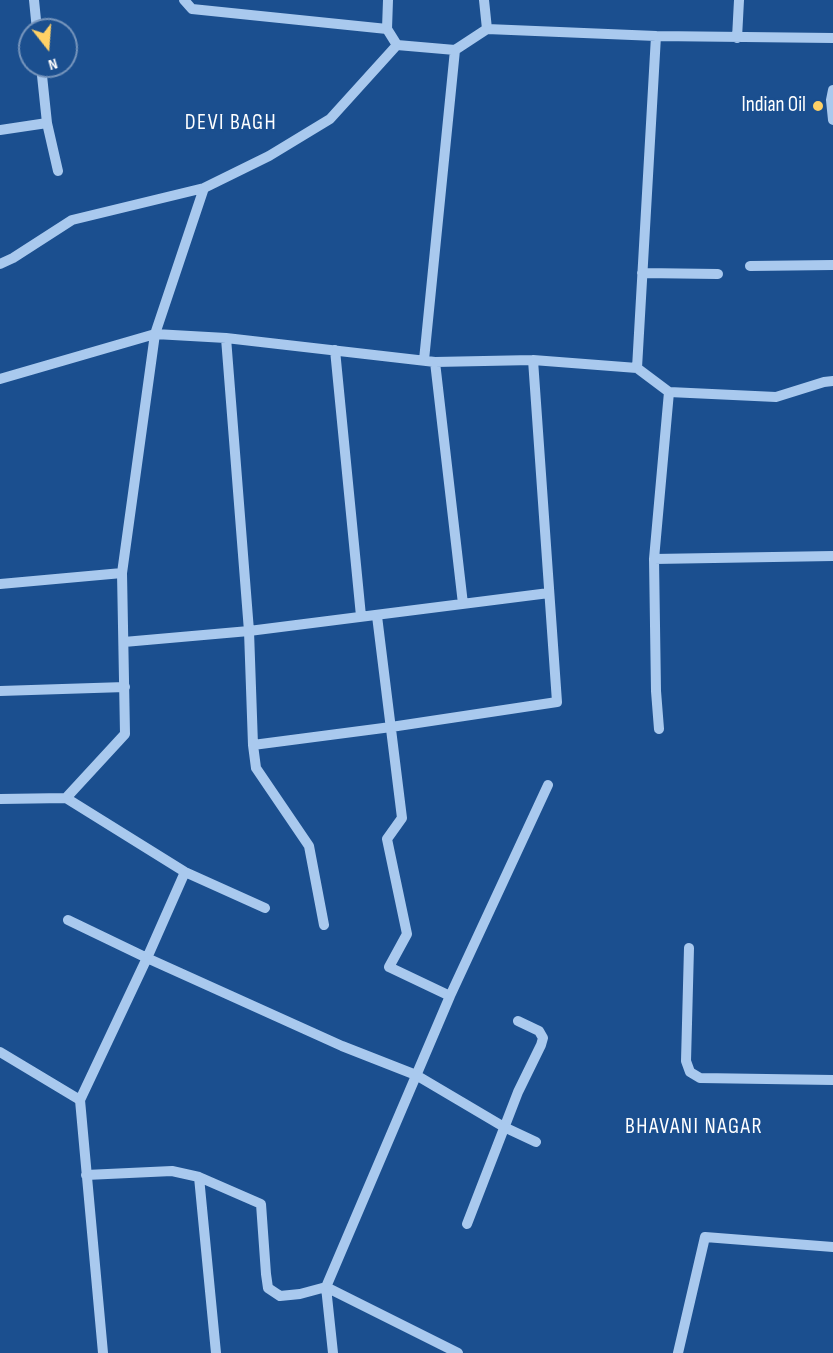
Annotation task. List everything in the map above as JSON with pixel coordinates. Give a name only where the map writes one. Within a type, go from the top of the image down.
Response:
[{"type":"street","points":[[34,0],[36,18]]},
{"type":"street","points":[[184,0],[192,9],[387,29]]},
{"type":"street","points":[[388,0],[387,29],[397,45]]},
{"type":"street","points":[[484,0],[487,29]]},
{"type":"street","points":[[737,38],[739,0]]},
{"type":"street","points":[[397,45],[455,50],[487,29],[656,36],[833,38]]},
{"type":"street","points":[[637,368],[656,36]]},
{"type":"street","points":[[0,264],[72,220],[204,188],[269,156],[330,119],[397,45]]},
{"type":"street","points":[[455,50],[430,361],[463,604]]},
{"type":"street","points":[[42,78],[47,123],[58,171]]},
{"type":"street","points":[[833,90],[831,100],[833,120]]},
{"type":"street","points":[[0,130],[47,123]]},
{"type":"street","points":[[66,798],[125,734],[122,573],[155,334],[204,188]]},
{"type":"street","points":[[750,266],[833,265]]},
{"type":"street","points":[[642,273],[718,274]]},
{"type":"street","points":[[0,379],[155,334],[226,338],[430,361],[533,360],[637,368],[669,392],[777,397],[833,381]]},
{"type":"street","points":[[226,338],[249,631],[253,745],[256,768],[309,846],[324,925]]},
{"type":"street","points":[[335,350],[361,616]]},
{"type":"street","points":[[253,745],[557,702],[533,360]]},
{"type":"street","points":[[659,729],[656,691],[654,559],[669,392]]},
{"type":"street","points":[[654,559],[833,556]]},
{"type":"street","points":[[0,584],[122,573]]},
{"type":"street","points":[[124,642],[249,631],[549,593]]},
{"type":"street","points":[[377,616],[402,818],[387,839],[407,934],[389,968],[450,996]]},
{"type":"street","points":[[0,691],[124,687]]},
{"type":"street","points":[[333,1353],[326,1287],[450,996],[548,784]]},
{"type":"street","points":[[0,799],[66,798],[185,872],[265,908]]},
{"type":"street","points":[[103,1353],[80,1101],[185,872]]},
{"type":"street","points":[[68,920],[342,1046],[416,1076],[504,1127],[536,1142]]},
{"type":"street","points":[[689,948],[686,1062],[690,1072],[700,1078],[833,1080]]},
{"type":"street","points":[[467,1224],[518,1092],[543,1038],[539,1031],[518,1021]]},
{"type":"street","points":[[0,1052],[80,1101]]},
{"type":"street","points":[[86,1174],[172,1171],[199,1177],[261,1204],[268,1288],[280,1296],[326,1287],[458,1353]]},
{"type":"street","points":[[199,1177],[216,1353]]},
{"type":"street","points":[[678,1353],[705,1237],[833,1247]]},
{"type":"place","name":"Indian Oil","points":[[818,106]]},
{"type":"district","name":"DEVI BAGH","points":[[231,123]]},
{"type":"district","name":"BHAVANI NAGAR","points":[[694,1127]]}]
